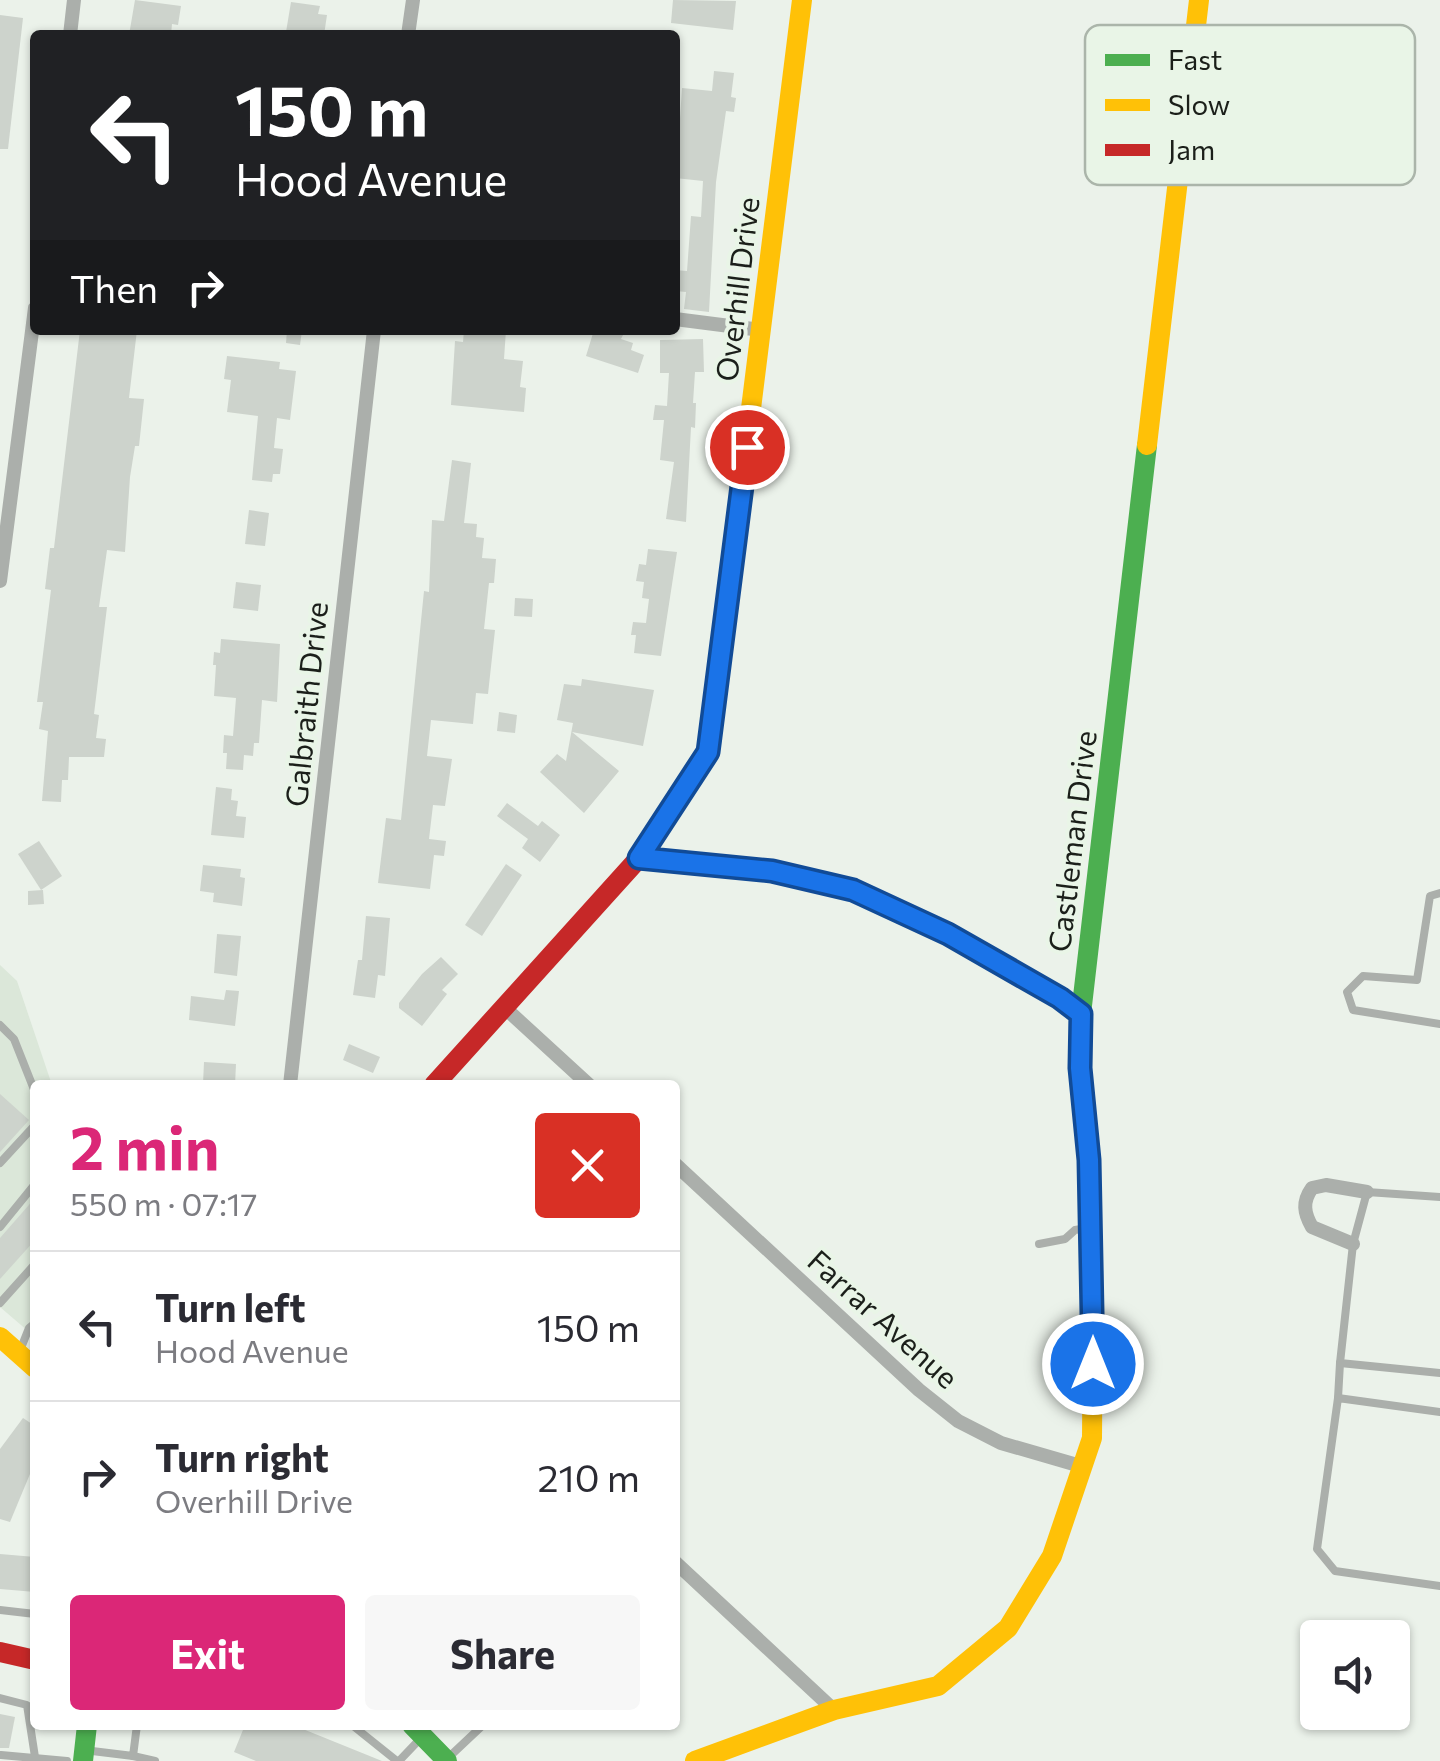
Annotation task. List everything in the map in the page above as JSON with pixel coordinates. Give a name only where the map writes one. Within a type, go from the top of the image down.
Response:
[{"type":"street","points":[[71,30],[74,0]]},
{"type":"street","points":[[409,30],[413,0]]},
{"type":"street","name":"Overhill Drive","points":[[439,1080],[639,858],[708,752],[802,0]]},
{"type":"street","name":"Castleman Drive","points":[[1196,25],[1199,0]]},
{"type":"street","name":"Castleman Drive","points":[[695,1761],[834,1710],[938,1686],[1008,1628],[1052,1556],[1084,1468],[1092,1438],[1091,1227],[1080,1068],[1081,1014],[1177,185]]},
{"type":"street","points":[[680,319],[761,330]]},
{"type":"street","points":[[0,581],[32,335]]},
{"type":"street","name":"Galbraith Drive","points":[[291,1080],[373,335]]},
{"type":"street","points":[[639,858],[742,866],[853,890],[948,934],[1081,1014]]},
{"type":"street","points":[[505,1008],[584,1080]]},
{"type":"street","name":"Farrar Avenue","points":[[680,1169],[919,1390],[958,1421],[1001,1443],[1084,1468]]},
{"type":"street","points":[[1353,1244],[1312,1227],[1304,1214],[1306,1197],[1312,1188],[1326,1184],[1367,1192]]},
{"type":"street","points":[[0,1338],[30,1364]]},
{"type":"street","points":[[680,1567],[834,1710]]},
{"type":"street","points":[[0,1652],[30,1659]]},
{"type":"street","points":[[78,1757],[86,1730]]},
{"type":"street","points":[[418,1731],[446,1761]]},
{"type":"lane","points":[[1440,893],[1430,896],[1417,980],[1363,976],[1347,992],[1353,1010],[1440,1024]]},
{"type":"lane","points":[[0,1024],[14,1039],[30,1080]]},
{"type":"lane","points":[[0,1163],[30,1130]]},
{"type":"lane","points":[[0,1227],[30,1190]]},
{"type":"lane","points":[[1440,1197],[1367,1192],[1353,1244],[1338,1398],[1317,1549],[1335,1571],[1440,1586]]},
{"type":"lane","points":[[1039,1244],[1065,1239],[1074,1230],[1091,1227]]},
{"type":"lane","points":[[0,1303],[30,1270]]},
{"type":"lane","points":[[18,1354],[30,1327]]},
{"type":"lane","points":[[1340,1363],[1440,1374]]},
{"type":"lane","points":[[1338,1398],[1440,1412]]},
{"type":"lane","points":[[0,1610],[30,1613]]},
{"type":"lane","points":[[0,1698],[26,1705],[30,1728]]},
{"type":"lane","points":[[30,1730],[35,1757]]},
{"type":"lane","points":[[133,1756],[136,1730]]},
{"type":"lane","points":[[358,1730],[398,1761],[418,1731]]},
{"type":"lane","points":[[446,1761],[479,1730]]},
{"type":"lane","points":[[1,1755],[133,1756],[155,1761]]},
{"type":"shaded area","points":[[0,965],[17,981],[50,1080],[30,1080],[30,1333],[0,1307]]},
{"type":"building","points":[[135,0],[181,6],[178,25],[172,24],[171,30],[130,30]]},
{"type":"building","points":[[673,0],[736,1],[733,30],[671,23]]},
{"type":"building","points":[[291,2],[320,6],[318,14],[327,15],[325,30],[286,30]]},
{"type":"building","points":[[0,15],[23,18],[8,149],[0,149]]},
{"type":"building","points":[[714,71],[734,73],[734,112],[726,111],[716,182],[709,312],[684,309],[686,292],[680,291],[680,270],[687,271],[691,216],[701,217],[703,181],[680,179],[680,119],[682,88],[712,91]]},
{"type":"building","points":[[79,335],[136,335],[129,398],[144,399],[139,446],[135,446],[130,477],[125,552],[107,550],[99,607],[107,607],[94,714],[99,715],[96,738],[106,739],[104,757],[69,757],[68,780],[62,780],[61,802],[42,801],[48,731],[39,729],[43,702],[37,702],[51,590],[45,589],[50,548],[54,548]]},
{"type":"building","points":[[287,335],[301,335],[300,345],[286,343]]},
{"type":"building","points":[[464,335],[506,335],[504,359],[523,361],[520,387],[526,388],[524,412],[451,405],[455,341],[463,342]]},
{"type":"building","points":[[592,335],[623,335],[621,339],[633,343],[631,350],[644,355],[638,373],[586,356]]},
{"type":"building","points":[[703,339],[704,372],[695,372],[695,428],[691,427],[686,522],[666,519],[674,462],[660,460],[664,420],[653,420],[655,405],[667,406],[669,373],[660,373],[660,340]]},
{"type":"building","points":[[227,356],[280,362],[279,369],[296,371],[290,420],[277,418],[274,448],[283,449],[280,474],[273,474],[272,482],[252,480],[258,416],[227,412],[231,380],[224,379]]},
{"type":"building","points":[[452,460],[471,463],[464,523],[477,524],[476,537],[484,538],[482,558],[496,559],[484,629],[495,630],[488,694],[476,693],[473,724],[431,720],[427,756],[452,759],[445,806],[433,805],[429,839],[446,841],[444,856],[434,855],[430,889],[378,883],[386,818],[401,820],[424,591],[429,592],[432,520],[444,521]]},
{"type":"building","points":[[249,510],[269,513],[265,546],[245,544]]},
{"type":"building","points":[[648,549],[677,552],[661,656],[634,653],[636,635],[631,635],[633,622],[646,623],[649,599],[642,598],[644,582],[636,581],[639,564],[646,565]]},
{"type":"building","points":[[236,582],[261,585],[258,611],[233,608]]},
{"type":"building","points":[[515,598],[533,599],[532,617],[514,616]]},
{"type":"building","points":[[221,639],[280,644],[277,702],[262,700],[259,743],[254,743],[253,756],[244,755],[243,770],[226,769],[227,753],[223,753],[224,735],[233,736],[236,698],[214,696],[214,652],[220,653]]},
{"type":"building","points":[[582,679],[654,690],[643,746],[572,732],[619,771],[584,813],[540,772],[557,754],[566,761],[573,723],[557,720],[564,684],[581,686]]},
{"type":"building","points":[[499,712],[517,715],[515,733],[497,731]]},
{"type":"building","points":[[216,787],[232,789],[231,800],[238,801],[236,816],[246,817],[244,838],[211,835]]},
{"type":"building","points":[[507,803],[538,826],[542,821],[560,835],[540,862],[522,848],[528,839],[497,816]]},
{"type":"building","points":[[39,841],[62,876],[41,890],[18,854]]},
{"type":"building","points":[[506,864],[522,875],[482,936],[465,925]]},
{"type":"building","points":[[203,865],[241,869],[240,877],[245,878],[242,906],[213,902],[214,893],[200,891]]},
{"type":"building","points":[[43,890],[44,904],[28,905],[28,891]]},
{"type":"building","points":[[366,916],[390,918],[385,976],[378,975],[375,998],[353,995],[358,960],[362,960]]},
{"type":"building","points":[[217,934],[241,936],[237,976],[214,973]]},
{"type":"building","points":[[441,957],[458,974],[442,990],[447,994],[422,1026],[399,1008],[399,1003]]},
{"type":"building","points":[[226,990],[239,991],[235,1026],[189,1020],[191,996],[224,1000]]},
{"type":"building","points":[[349,1044],[380,1057],[373,1073],[343,1060]]},
{"type":"building","points":[[204,1062],[236,1064],[235,1080],[203,1080]]},
{"type":"building","points":[[0,1094],[29,1120],[0,1152]]},
{"type":"building","points":[[30,1204],[30,1246],[0,1279],[0,1238]]},
{"type":"building","points":[[23,1418],[30,1423],[30,1474],[10,1522],[0,1519],[0,1449]]},
{"type":"building","points":[[0,1554],[30,1557],[30,1592],[0,1589]]},
{"type":"building","points":[[0,1714],[15,1717],[9,1748],[0,1748]]},
{"type":"building","points":[[243,1730],[305,1730],[382,1761],[256,1761],[234,1752]]},
{"type":"traffic: fast","points":[[1088,1150],[1080,1069],[1081,1014],[1147,445]]},
{"type":"traffic: fast","points":[[83,1761],[86,1730]]},
{"type":"traffic: fast","points":[[417,1730],[447,1761]]},
{"type":"traffic: slow","points":[[712,721],[802,0]]},
{"type":"traffic: slow","points":[[1196,25],[1199,0]]},
{"type":"traffic: slow","points":[[1147,445],[1177,185]]},
{"type":"traffic: slow","points":[[695,1761],[834,1710],[938,1686],[1008,1628],[1052,1556],[1092,1438],[1093,1292],[1088,1150]]},
{"type":"traffic: slow","points":[[0,1337],[30,1364]]},
{"type":"traffic: jam","points":[[439,1080],[639,858],[708,752],[712,721]]},
{"type":"traffic: jam","points":[[0,1652],[30,1659]]},
{"type":"route","points":[[747,447],[708,752],[639,858],[727,864],[853,890],[948,934],[1081,1014],[1093,1364]]}]
